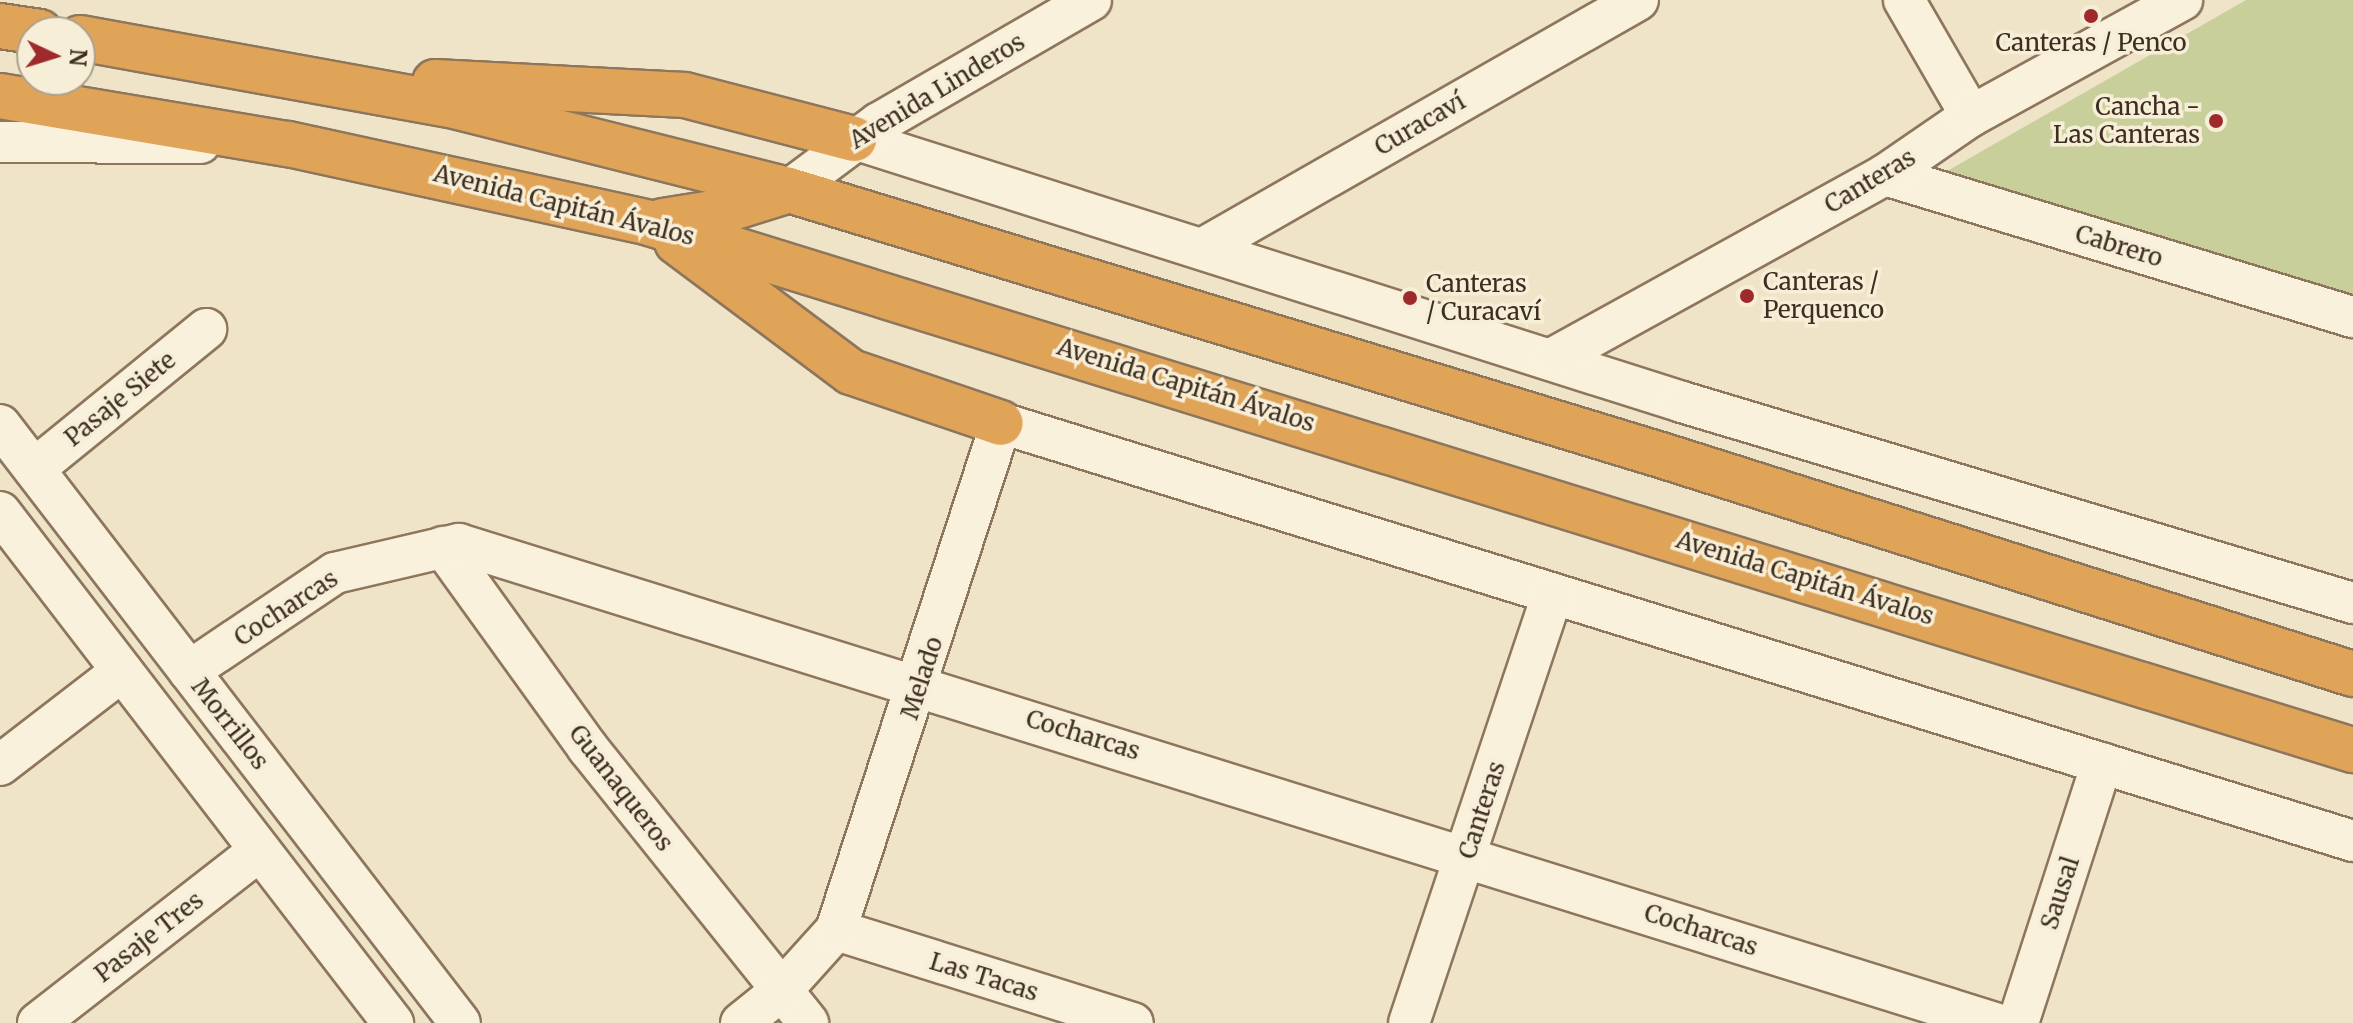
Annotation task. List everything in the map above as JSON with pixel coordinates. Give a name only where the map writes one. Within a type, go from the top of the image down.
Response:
[{"type":"highway","points":[[96,41],[322,79],[789,190],[1664,456],[2353,674]]},
{"type":"highway","points":[[322,79],[685,95],[854,139]]},
{"type":"highway","name":"Avenida Capitán Ávalos","points":[[0,96],[288,144],[649,223],[2353,750]]},
{"type":"highway","points":[[649,223],[719,212],[789,190]]},
{"type":"highway","points":[[649,223],[851,372],[1001,423]]},
{"type":"street","name":"Avenida Linderos","points":[[789,190],[854,139],[1091,0]]},
{"type":"street","name":"Curacaví","points":[[1202,249],[1638,0]]},
{"type":"street","points":[[1904,0],[1971,116]]},
{"type":"street","name":"Canteras","points":[[1555,357],[1885,175],[1971,116],[2182,0]]},
{"type":"street","points":[[854,139],[1555,357],[1682,402],[2353,603]]},
{"type":"street","points":[[0,142],[288,144]]},
{"type":"street","name":"Cabrero","points":[[1885,175],[2353,317]]},
{"type":"street","name":"Pasaje Siete","points":[[34,469],[206,329]]},
{"type":"street","points":[[1001,423],[2353,841]]},
{"type":"street","name":"Melado","points":[[836,930],[921,684],[1001,423]]},
{"type":"street","name":"Morrillos","points":[[0,425],[460,1023]]},
{"type":"street","points":[[0,512],[393,1023]]},
{"type":"street","name":"Cocharcas","points":[[189,671],[335,573],[459,544],[921,684],[1995,1023]]},
{"type":"street","name":"Guanaqueros","points":[[443,547],[588,748],[808,1023]]},
{"type":"street","name":"Canteras","points":[[1409,1023],[1552,595]]},
{"type":"street","points":[[0,765],[122,671]]},
{"type":"street","name":"Sausal","points":[[2018,1023],[2102,763]]},
{"type":"street","name":"Pasaje Tres","points":[[38,1023],[260,850]]},
{"type":"street","points":[[741,1023],[782,990],[836,930]]},
{"type":"street","name":"Las Tacas","points":[[836,930],[1133,1023]]},
{"type":"green space","points":[[2246,0],[2353,0],[2353,300],[1942,174]]},
{"type":"place","name":"Canteras / Penco","points":[[2091,16]]},
{"type":"place","name":"Cancha - Las Canteras","points":[[2216,121]]},
{"type":"place","name":"Canteras / Perquenco","points":[[1747,296]]},
{"type":"place","name":"Canteras / Curacaví","points":[[1410,298]]}]
